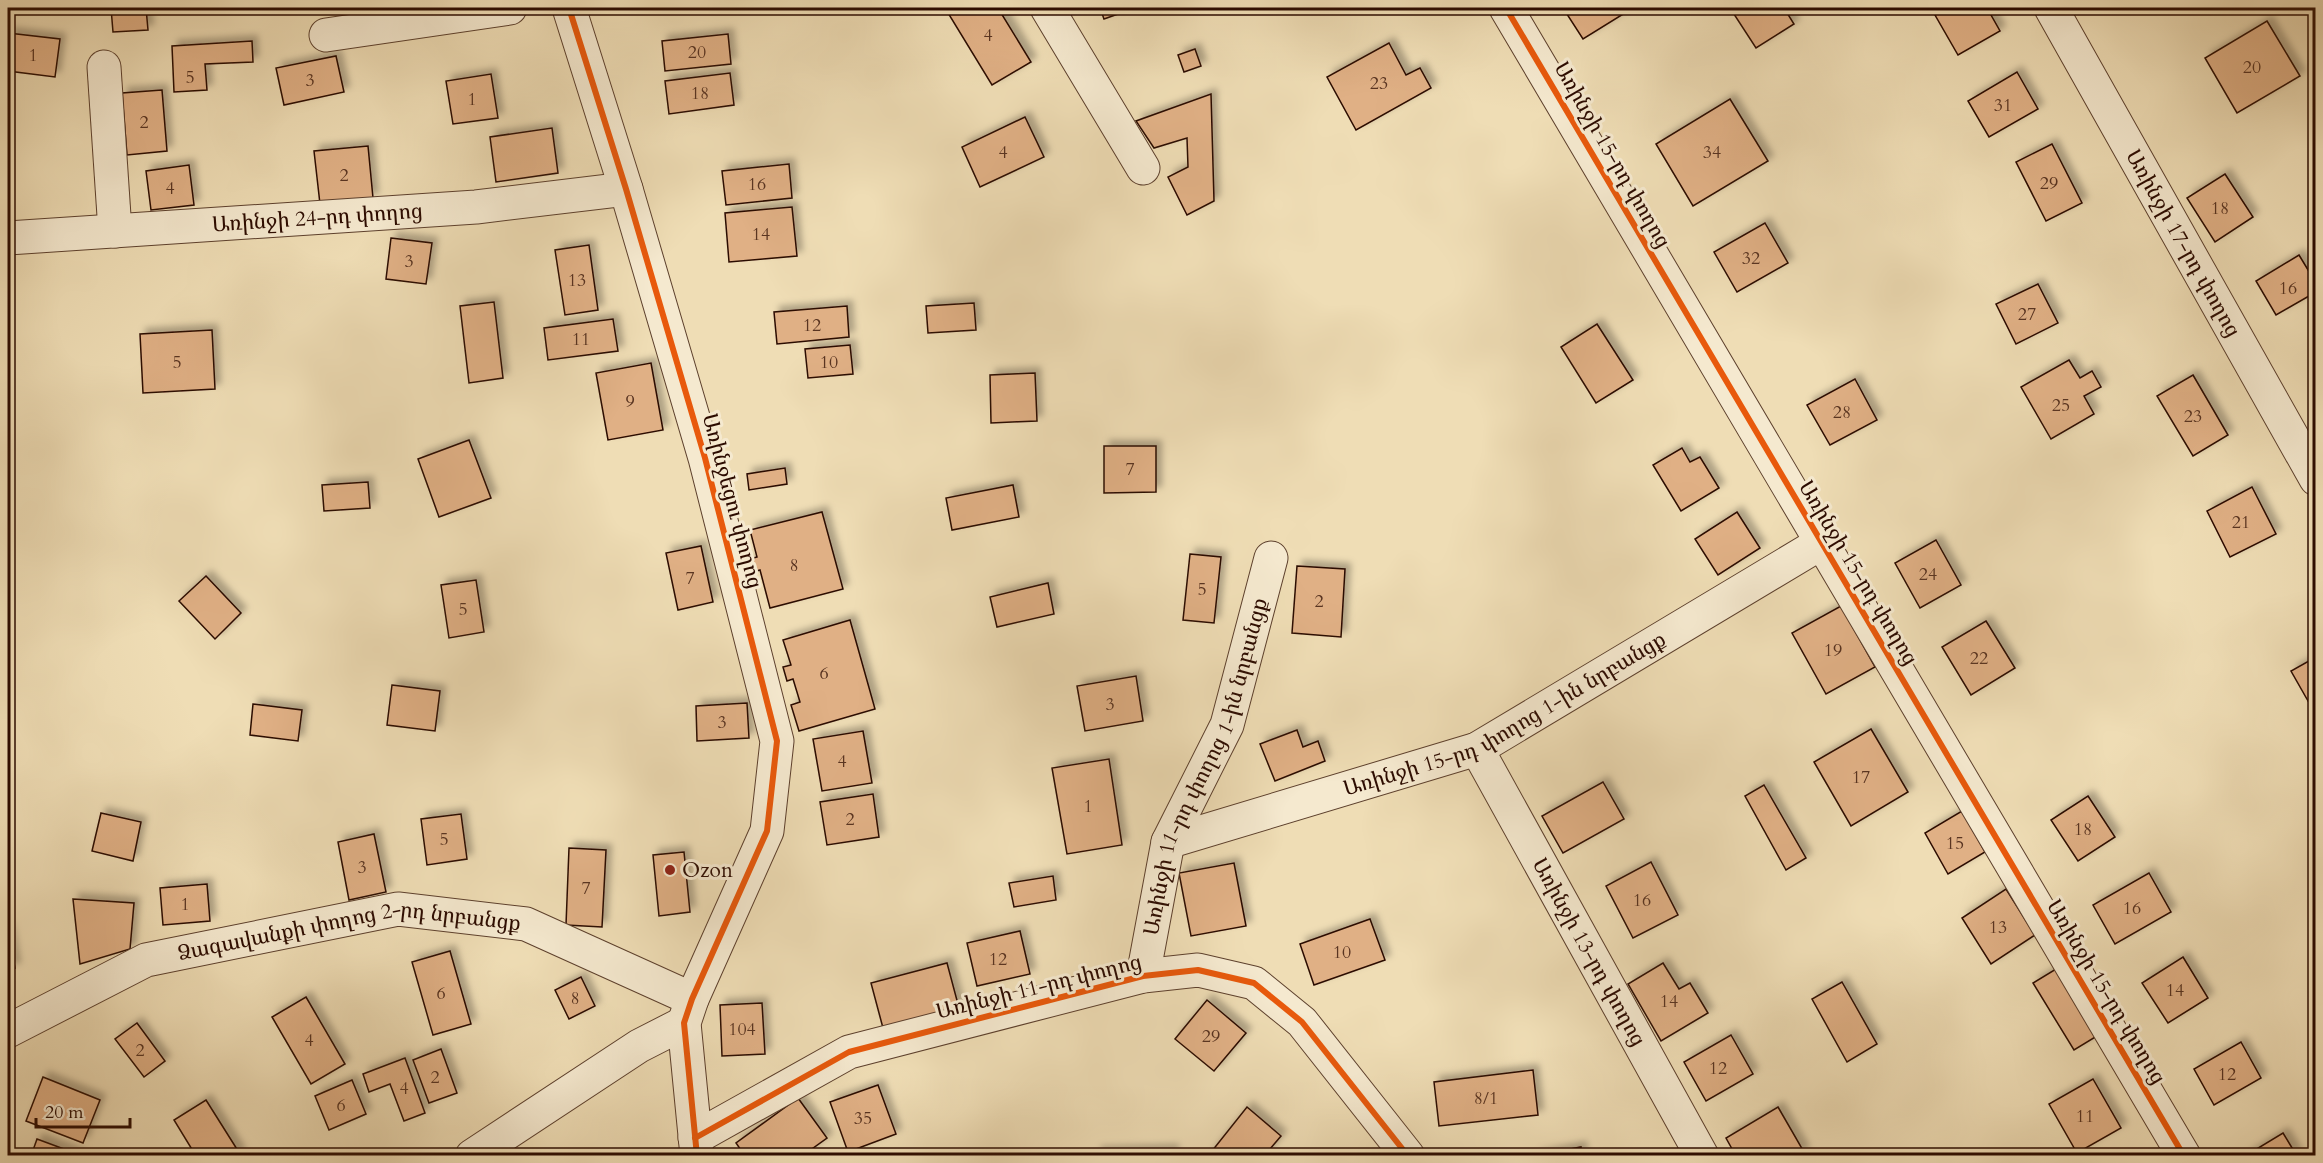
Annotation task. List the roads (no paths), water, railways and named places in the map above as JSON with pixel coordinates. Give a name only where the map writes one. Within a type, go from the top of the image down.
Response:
[{"type":"street","points":[[326,35],[510,8]]},
{"type":"street","name":"Առինջեցու փողոց","points":[[569,8],[626,189],[708,469],[777,741],[767,831],[688,1011]]},
{"type":"street","points":[[1047,8],[1143,168]]},
{"type":"street","name":"Առինջի 15-րդ փողոց","points":[[1506,8],[2184,1155]]},
{"type":"street","name":"Առինջի 17-րդ փողոց","points":[[2051,8],[2316,479]]},
{"type":"street","points":[[104,67],[115,231]]},
{"type":"street","name":"Առինջի 24-րդ փողոց","points":[[8,238],[476,207],[626,189]]},
{"type":"street","name":"Առինջի 15-րդ փողոց 1-ին նրբանցք","points":[[1168,842],[1477,749],[1821,543]]},
{"type":"street","name":"Առինջի 11-րդ փողոց 1-ին նրբանցք","points":[[1143,976],[1168,842],[1227,725],[1271,558]]},
{"type":"street","name":"Առինջի 13-րդ փողոց","points":[[1477,749],[1702,1155]]},
{"type":"street","name":"Ձագավանքի փողոց 2-րդ նրբանցք","points":[[8,1031],[146,960],[398,909],[526,924],[688,1011]]},
{"type":"street","name":"Առինջի 11-րդ փողոց","points":[[696,1147],[849,1052],[1143,976],[1198,970],[1254,983],[1302,1022],[1408,1155]]},
{"type":"street","points":[[688,1011],[696,1147]]},
{"type":"street","points":[[472,1155],[639,1046],[688,1011]]},
{"type":"place","name":"Ozon","points":[[670,870]]}]
